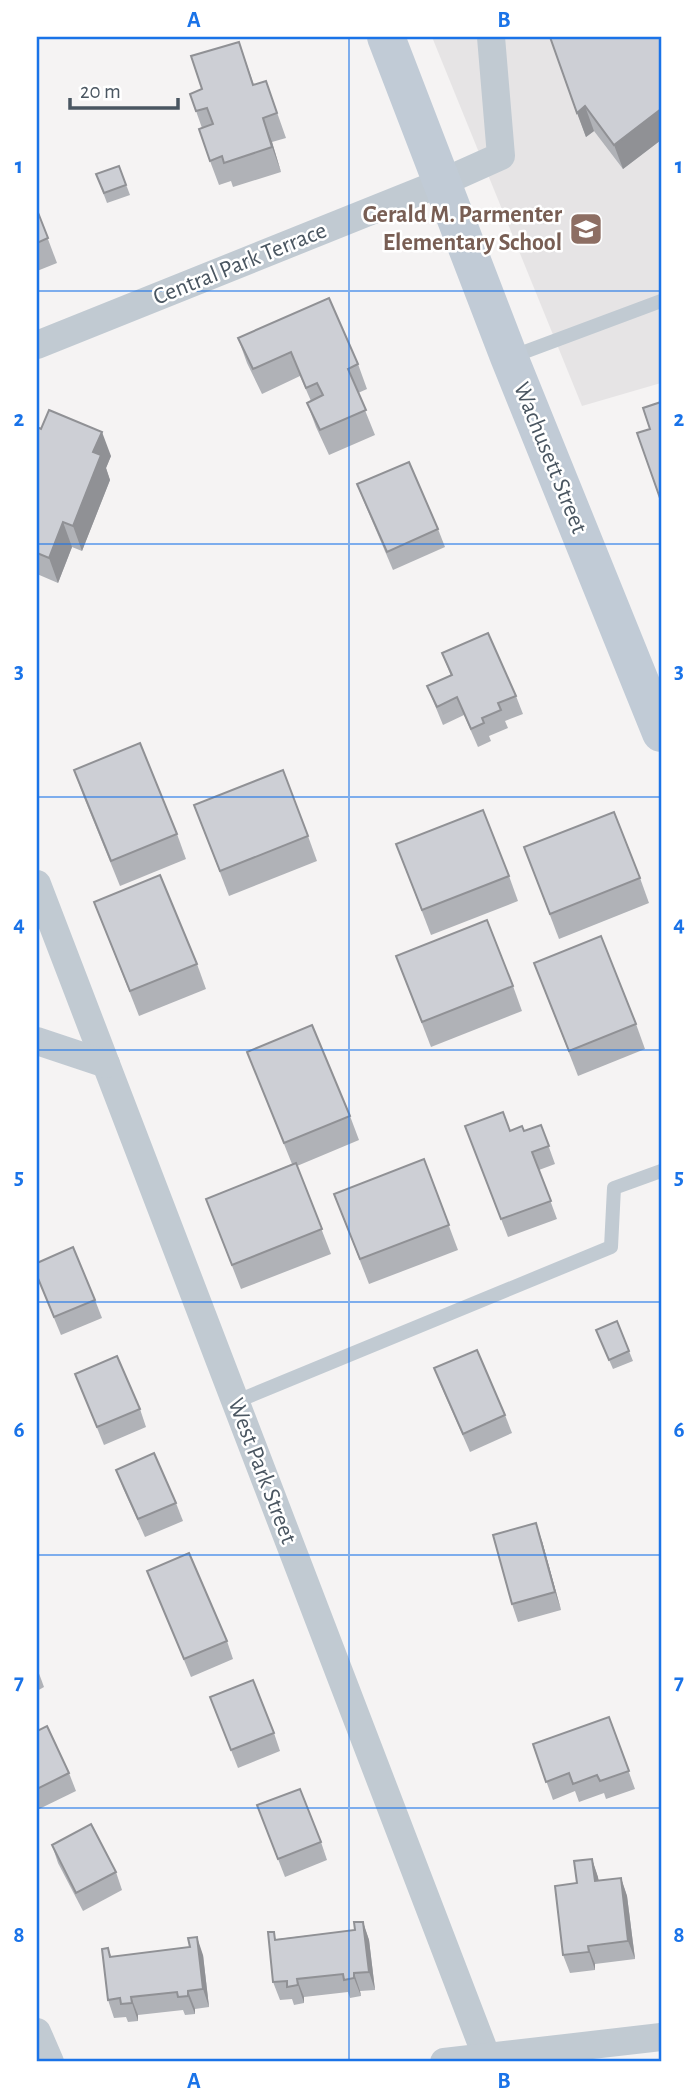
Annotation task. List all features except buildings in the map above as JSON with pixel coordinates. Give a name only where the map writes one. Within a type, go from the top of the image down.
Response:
[{"type":"street","name":"Wachusett Street","points":[[386,37],[509,357],[661,733]]},
{"type":"street","name":"Central Park Terrace","points":[[37,345],[443,183],[501,156],[491,37]]},
{"type":"street","name":"West Park Street","points":[[37,884],[487,2058]]},
{"type":"street","points":[[37,1041],[106,1064]]},
{"type":"street","points":[[37,2032],[50,2062]]},
{"type":"street","points":[[443,2062],[661,2036]]},
{"type":"lane","points":[[509,357],[661,301]]},
{"type":"lane","points":[[235,1402],[611,1247],[614,1188],[661,1171]]},
{"type":"shaded area","name":"Gerald M. Parmenter Elementary School","points":[[432,37],[661,37],[661,383],[582,406]]},
{"type":"place","name":"Gerald M. Parmenter Elementary School","points":[[586,229]]}]
